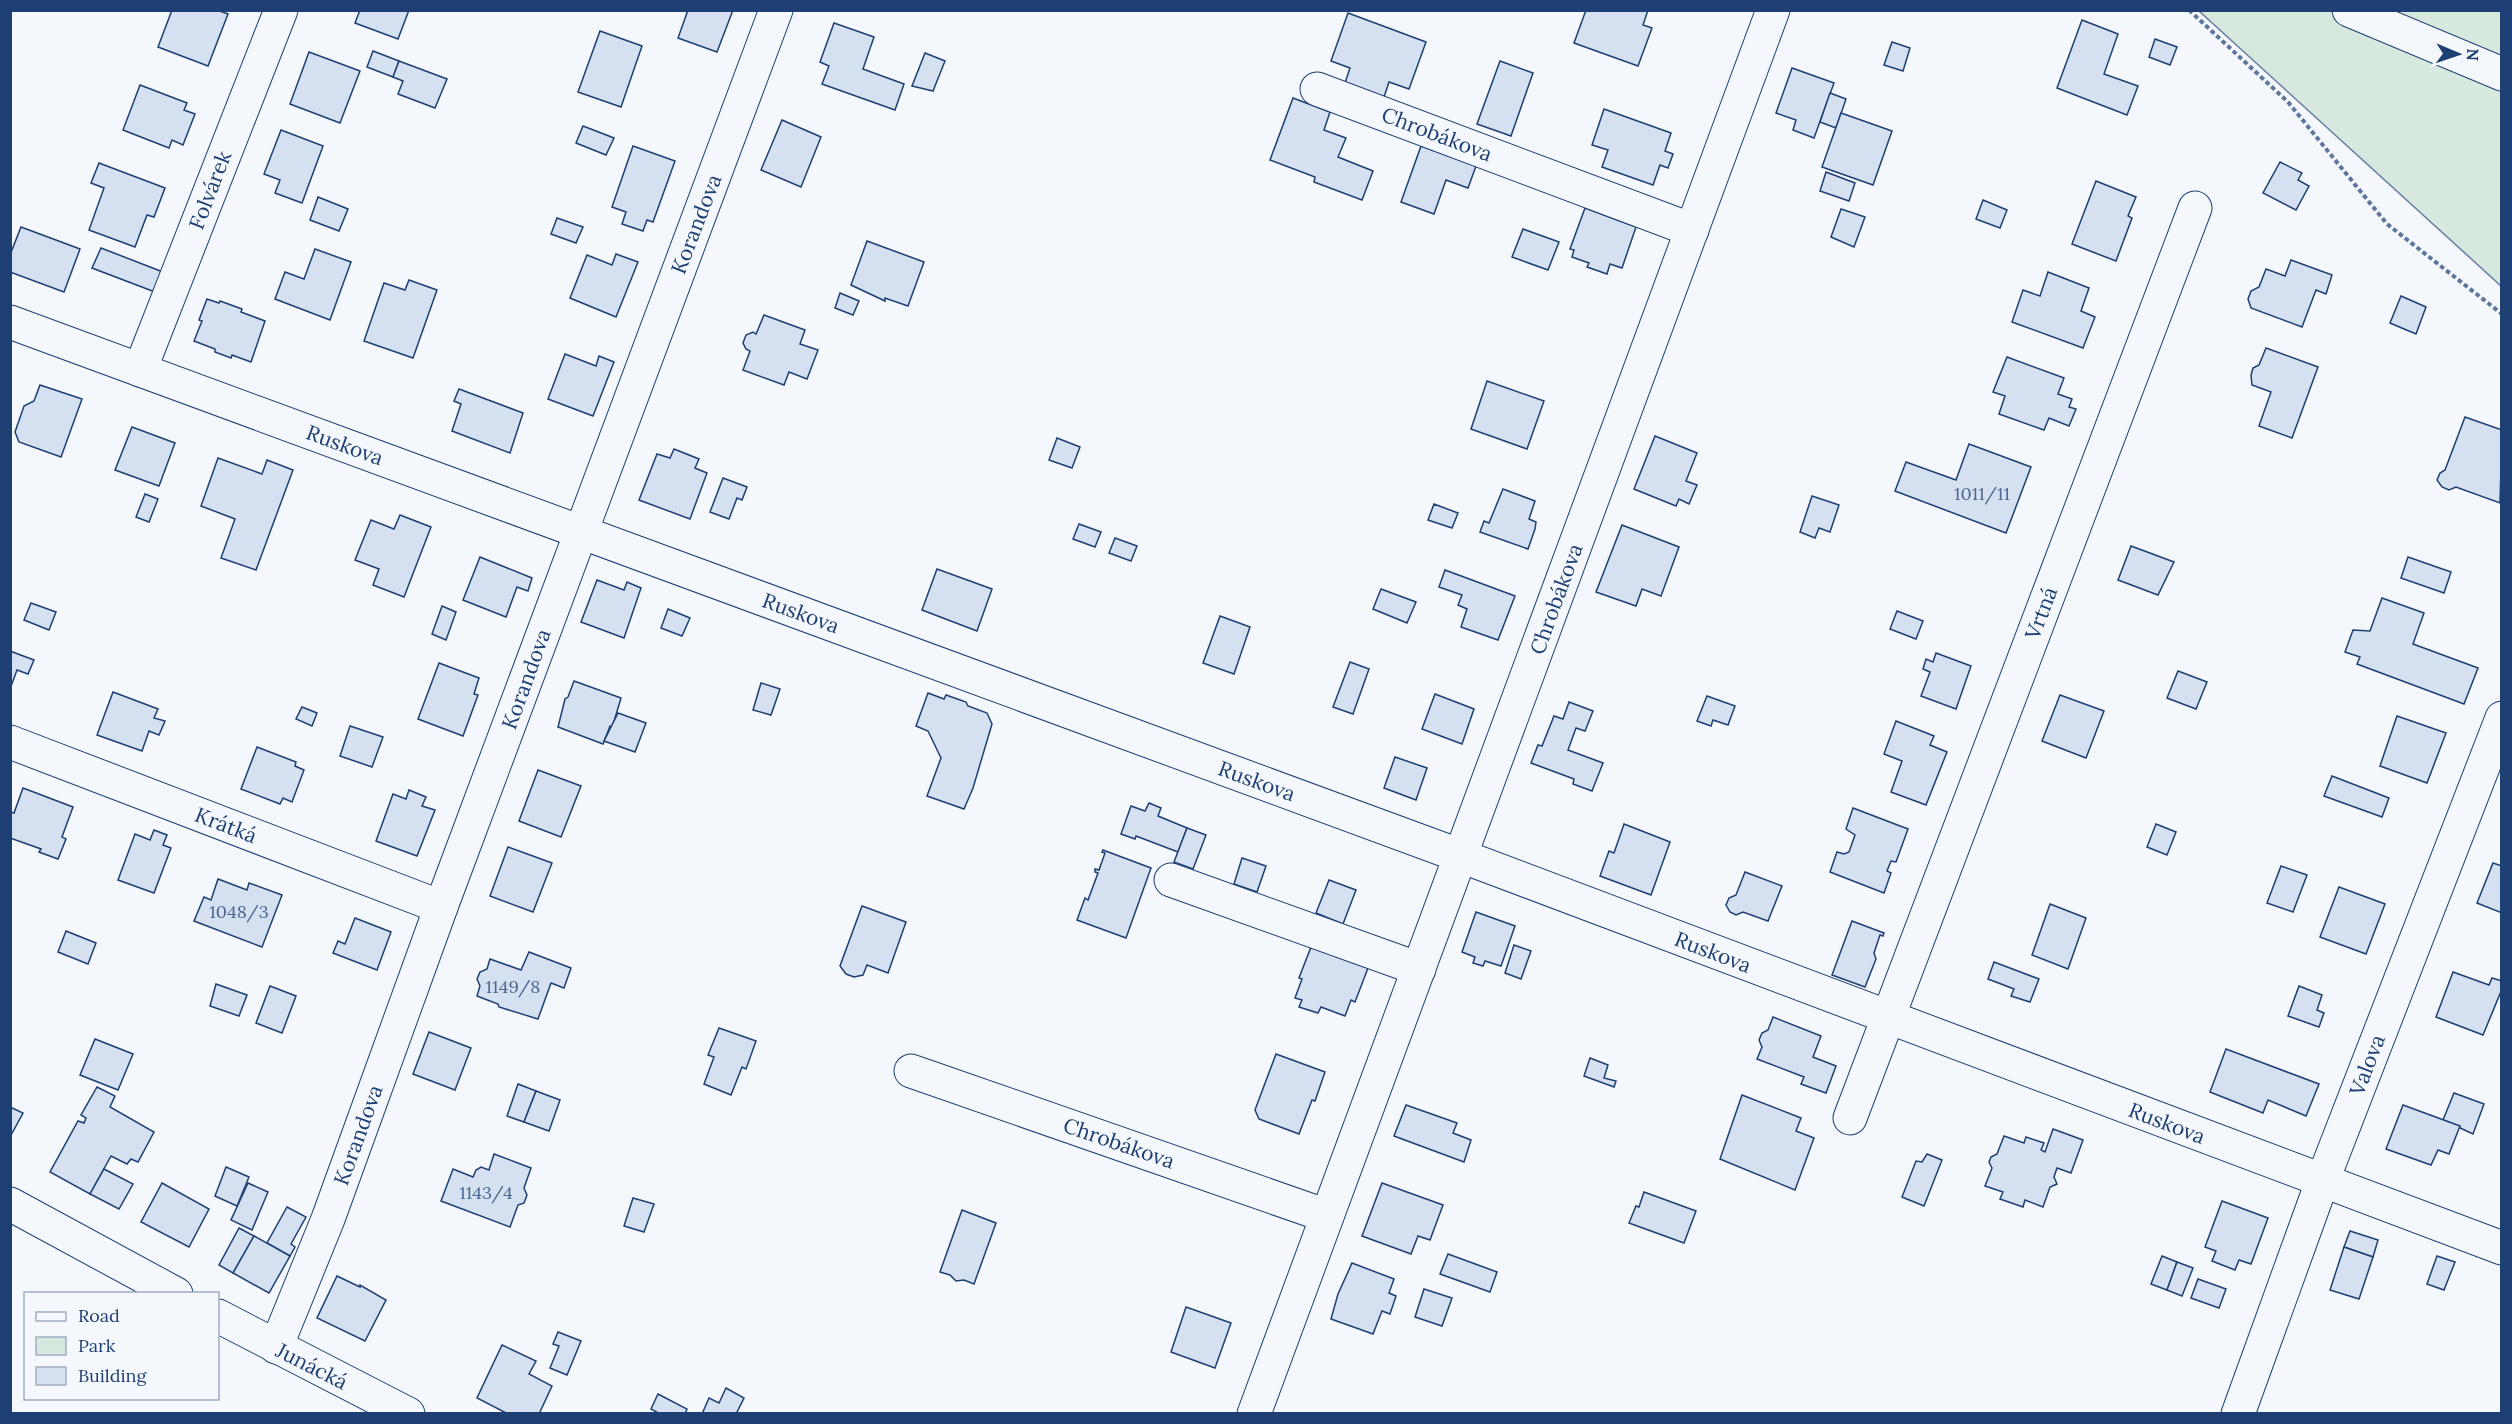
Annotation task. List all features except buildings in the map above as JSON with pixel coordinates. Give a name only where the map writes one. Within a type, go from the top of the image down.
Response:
[{"type":"street","name":"Folvárek","points":[[140,370],[280,10]]},
{"type":"street","name":"Korandova","points":[[276,1347],[328,1219],[441,907],[776,10]]},
{"type":"street","name":"Chrobákova","points":[[1254,1413],[1773,10]]},
{"type":"street","points":[[2349,10],[2502,74]]},
{"type":"street","name":"Chrobákova","points":[[1317,89],[1692,230]]},
{"type":"street","name":"Vrtná","points":[[1850,1118],[2195,207]]},
{"type":"street","name":"Ruskova","points":[[10,322],[1461,856],[2502,1248]]},
{"type":"street","name":"Valova","points":[[2238,1413],[2322,1182],[2502,718]]},
{"type":"street","name":"Krátká","points":[[10,742],[441,907]]},
{"type":"street","points":[[1171,880],[1419,969]]},
{"type":"street","name":"Chrobákova","points":[[911,1071],[1328,1216]]},
{"type":"street","points":[[10,1204],[174,1292]]},
{"type":"street","name":"Junácká","points":[[219,1317],[408,1413]]},
{"type":"path","points":[[2189,10],[2288,102],[2387,224],[2502,314]]},
{"type":"green space","points":[[2199,11],[2501,11],[2501,286]]}]
